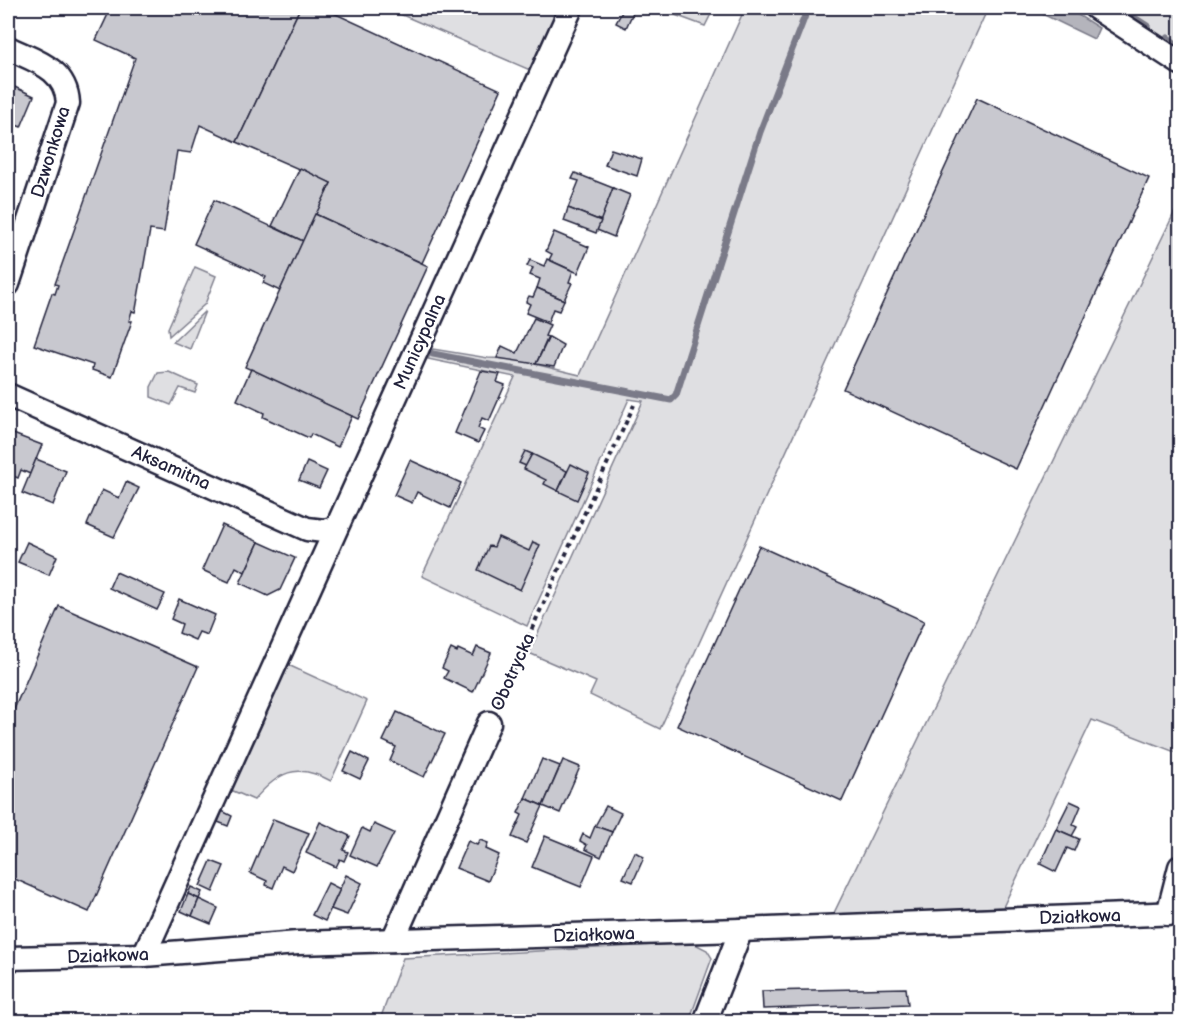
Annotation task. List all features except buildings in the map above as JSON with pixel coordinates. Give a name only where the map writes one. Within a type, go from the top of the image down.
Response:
[{"type":"street","name":"Municypalna","points":[[144,956],[571,8]]},
{"type":"street","points":[[1096,8],[1180,63]]},
{"type":"street","name":"Dzwonkowa","points":[[8,48],[55,72],[67,90],[68,103],[8,284]]},
{"type":"street","name":"Aksamitna","points":[[8,395],[307,529],[324,531],[336,528]]},
{"type":"street","name":"Obotrycka","points":[[393,940],[489,723]]},
{"type":"street","points":[[1174,913],[1180,867]]},
{"type":"street","name":"Działkowa","points":[[8,958],[144,956],[298,943],[741,930],[1174,913]]},
{"type":"street","points":[[705,1022],[741,930]]},
{"type":"path","name":"Obotrycka","points":[[489,723],[634,405]]},
{"type":"shaded area","points":[[386,8],[559,8],[530,70]]},
{"type":"shaded area","points":[[656,8],[714,8],[705,26]]},
{"type":"shaded area","points":[[745,8],[988,8],[660,729],[590,695],[596,682],[529,653],[643,401],[629,399],[527,626],[422,576],[515,377],[428,359],[433,349],[488,358],[514,359],[580,375]]},
{"type":"shaded area","points":[[1030,8],[1067,8],[1099,28],[1094,39]]},
{"type":"shaded area","points":[[1106,8],[1180,8],[1180,56]]},
{"type":"shaded area","points":[[1180,201],[1180,754],[1092,720],[1003,907],[832,917]]},
{"type":"shaded area","points":[[195,267],[216,276],[205,304],[169,336],[168,328]]},
{"type":"shaded area","points":[[205,311],[190,349],[173,342]]},
{"type":"shaded area","points":[[169,372],[198,385],[195,393],[180,388],[171,405],[151,397],[151,387],[158,373]]},
{"type":"shaded area","points":[[286,664],[367,701],[331,781],[308,772],[288,773],[271,783],[254,800],[231,790]]},
{"type":"shaded area","points":[[693,943],[707,950],[712,958],[689,1021],[379,1022],[403,958]]},
{"type":"waterway","points":[[433,354],[671,400],[676,395],[760,132],[808,8]]},
{"type":"waterway","points":[[1119,8],[1147,26]]},
{"type":"waterway","points":[[1168,38],[1180,47]]}]
